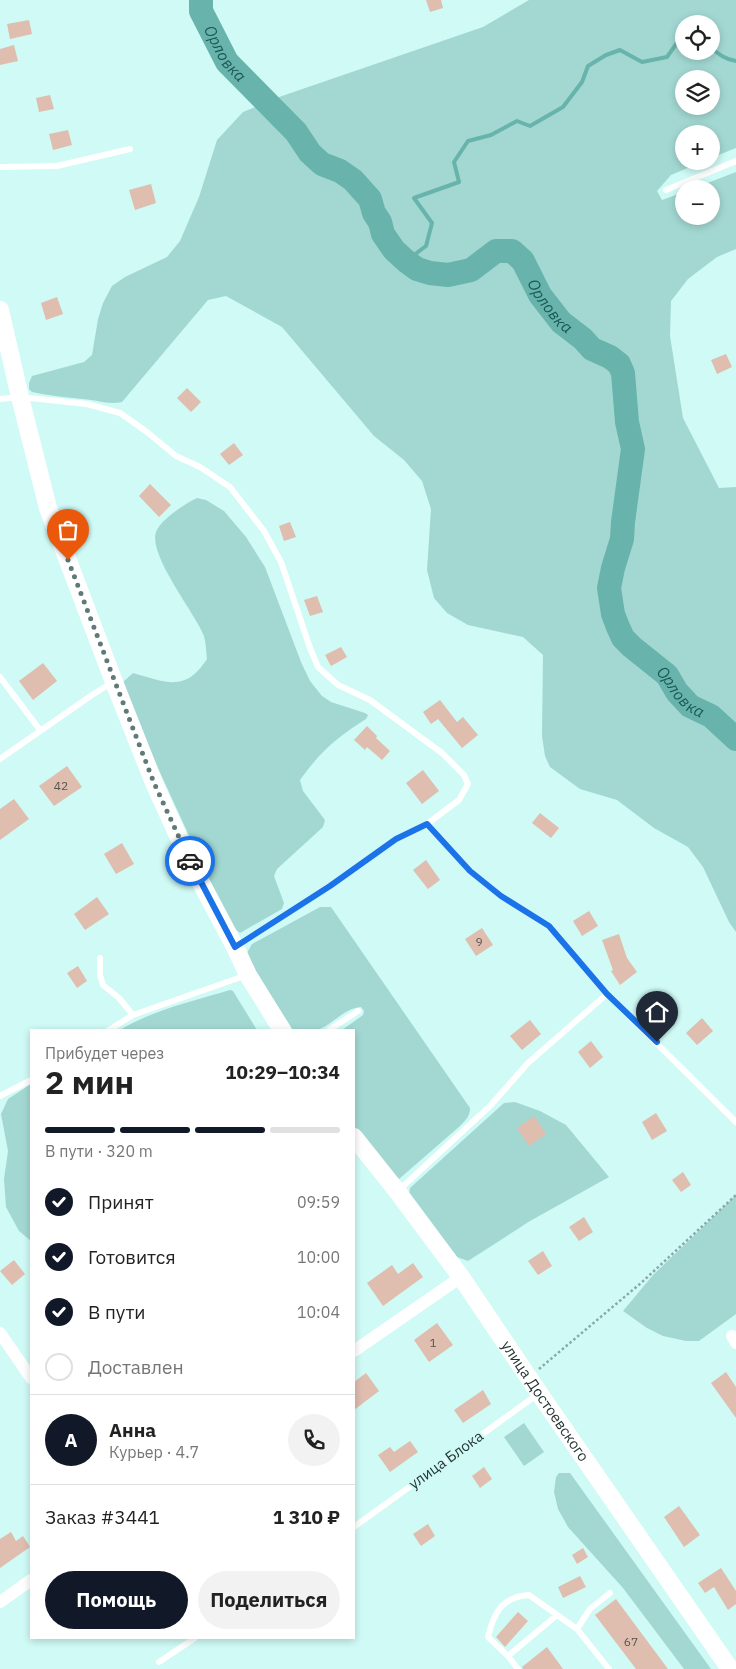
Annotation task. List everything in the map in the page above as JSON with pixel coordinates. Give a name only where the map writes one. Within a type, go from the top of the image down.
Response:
[{"type":"main road","points":[[0,310],[48,508],[114,682],[154,783],[190,862],[248,975],[281,1029]]},
{"type":"main road","name":"улица Достоевского","points":[[355,1138],[461,1277],[730,1669]]},
{"type":"street","points":[[355,1350],[461,1277]]},
{"type":"street","points":[[0,1333],[30,1377]]},
{"type":"street","points":[[0,1602],[30,1581]]},
{"type":"lane","points":[[0,167],[57,166],[130,149]]},
{"type":"lane","points":[[666,190],[736,161]]},
{"type":"lane","points":[[0,399],[20,397],[87,404],[120,413],[176,456],[200,467],[230,487],[264,531],[281,562],[318,667],[338,685],[370,700],[442,753],[464,774],[468,784],[459,800],[427,824],[396,839],[330,886],[235,947]]},
{"type":"lane","points":[[0,677],[40,730]]},
{"type":"lane","points":[[0,759],[40,730],[114,682]]},
{"type":"lane","points":[[427,824],[470,871],[501,896],[549,926],[607,994],[736,1122]]},
{"type":"lane","points":[[100,958],[100,975],[103,985],[119,998],[133,1015]]},
{"type":"lane","points":[[112,1029],[133,1015],[248,975]]},
{"type":"lane","points":[[397,1191],[490,1106],[528,1063],[607,994]]},
{"type":"lane","points":[[331,1029],[358,1011]]},
{"type":"lane","points":[[0,1096],[30,1081]]},
{"type":"lane","name":"улица Блока","points":[[355,1527],[539,1393]]},
{"type":"lane","points":[[577,1629],[590,1609],[610,1593]]},
{"type":"lane","points":[[518,1669],[508,1656],[488,1637],[492,1622],[502,1605],[517,1596],[529,1595],[577,1629],[609,1669]]},
{"type":"lane","points":[[508,1656],[557,1615]]},
{"type":"lane","points":[[159,1662],[194,1639]]},
{"type":"path","points":[[529,1378],[641,1283],[736,1194]]},
{"type":"shaded area","points":[[529,0],[736,0],[736,148],[720,154],[720,125],[675,125],[675,170],[683,170],[671,175],[657,191],[662,200],[675,195],[675,225],[720,225],[720,180],[715,180],[736,172],[736,249],[717,257],[688,279],[671,301],[670,336],[683,418],[719,488],[736,487],[736,932],[729,922],[703,867],[688,847],[654,828],[617,800],[580,789],[550,767],[545,756],[542,736],[543,655],[523,637],[468,625],[447,613],[434,598],[427,570],[431,509],[422,481],[404,460],[374,436],[282,327],[226,296],[208,300],[122,402],[108,403],[32,392],[29,389],[32,376],[84,362],[92,355],[98,319],[103,303],[112,286],[125,277],[167,257],[180,241],[199,197],[217,140],[243,112],[282,96],[483,27]]},
{"type":"shaded area","points":[[197,498],[206,500],[224,511],[246,537],[265,567],[310,681],[322,696],[331,702],[368,715],[366,719],[346,732],[330,746],[300,780],[303,791],[325,820],[323,827],[277,869],[274,876],[284,903],[282,909],[240,933],[230,925],[157,766],[123,682],[133,673],[165,681],[183,681],[199,670],[207,659],[204,636],[165,569],[155,542],[158,527],[180,508]]},
{"type":"shaded area","points":[[320,907],[331,907],[470,1108],[467,1118],[460,1126],[399,1179],[389,1175],[355,1127],[355,1029],[343,1029],[363,1015],[364,1011],[361,1007],[350,1010],[319,1029],[292,1029],[250,964],[247,953],[252,944]]},
{"type":"shaded area","points":[[230,990],[233,991],[256,1029],[122,1029],[160,1011]]},
{"type":"shaded area","points":[[30,1085],[30,1240],[19,1231],[6,1207],[4,1179],[8,1151],[1,1114],[8,1099]]},
{"type":"shaded area","points":[[515,1102],[540,1111],[566,1125],[609,1177],[530,1221],[468,1261],[457,1257],[409,1196],[410,1188],[504,1103]]},
{"type":"shaded area","points":[[736,1195],[736,1314],[699,1341],[686,1341],[663,1336],[647,1328],[623,1311],[653,1275]]},
{"type":"shaded area","points":[[524,1423],[544,1452],[524,1466],[504,1437]]},
{"type":"shaded area","points":[[559,1473],[570,1473],[711,1669],[684,1669],[623,1588],[568,1527],[558,1509],[554,1492],[556,1477]]},
{"type":"building","points":[[426,0],[441,0],[443,8],[430,12]]},
{"type":"building","points":[[29,20],[32,34],[10,39],[7,24]]},
{"type":"building","points":[[14,45],[18,61],[0,65],[0,49]]},
{"type":"building","points":[[50,95],[54,109],[39,112],[36,98]]},
{"type":"building","points":[[68,130],[72,145],[53,150],[49,134]]},
{"type":"building","points":[[151,184],[156,203],[135,210],[129,190]]},
{"type":"building","points":[[57,297],[63,314],[46,320],[41,303]]},
{"type":"building","points":[[726,354],[732,367],[717,374],[711,360]]},
{"type":"building","points":[[187,388],[201,402],[191,412],[177,398]]},
{"type":"building","points":[[234,443],[243,455],[229,465],[220,454]]},
{"type":"building","points":[[150,484],[171,505],[159,517],[139,496]]},
{"type":"building","points":[[290,522],[296,537],[284,541],[279,526]]},
{"type":"building","points":[[317,596],[323,612],[310,616],[304,600]]},
{"type":"building","points":[[341,647],[347,657],[331,666],[325,655]]},
{"type":"building","points":[[43,663],[57,681],[33,700],[19,681]]},
{"type":"building","points":[[440,700],[457,722],[463,717],[478,735],[462,748],[438,719],[431,724],[423,712]]},
{"type":"building","points":[[367,726],[377,736],[376,738],[390,751],[382,760],[367,747],[365,750],[354,740]]},
{"type":"building","points":[[67,766],[82,787],[54,806],[39,786]]},
{"type":"building","points":[[423,770],[439,791],[422,804],[406,783]]},
{"type":"building","points":[[14,799],[29,819],[0,840],[0,809]]},
{"type":"building","points":[[540,813],[559,828],[551,838],[532,823]]},
{"type":"building","points":[[122,843],[134,864],[116,874],[104,854]]},
{"type":"building","points":[[426,860],[440,880],[428,889],[413,870]]},
{"type":"building","points":[[97,897],[109,914],[85,930],[74,914]]},
{"type":"building","points":[[589,911],[598,926],[582,936],[573,921]]},
{"type":"building","points":[[482,928],[493,945],[476,956],[465,939]]},
{"type":"building","points":[[619,934],[627,958],[637,972],[620,985],[611,971],[613,970],[602,940]]},
{"type":"building","points":[[78,966],[87,981],[77,988],[67,973]]},
{"type":"building","points":[[702,1018],[713,1031],[697,1045],[686,1033]]},
{"type":"building","points":[[530,1020],[541,1034],[522,1050],[510,1036]]},
{"type":"building","points":[[591,1041],[603,1057],[590,1068],[578,1052]]},
{"type":"building","points":[[656,1113],[667,1131],[652,1140],[642,1122]]},
{"type":"building","points":[[534,1116],[546,1134],[529,1146],[517,1128]]},
{"type":"building","points":[[683,1172],[691,1185],[681,1192],[672,1180]]},
{"type":"building","points":[[584,1217],[593,1232],[579,1241],[569,1227]]},
{"type":"building","points":[[543,1251],[552,1266],[538,1275],[528,1261]]},
{"type":"building","points":[[14,1260],[25,1274],[12,1285],[0,1271]]},
{"type":"building","points":[[413,1263],[423,1277],[383,1306],[367,1283],[392,1265],[398,1274]]},
{"type":"building","points":[[437,1323],[453,1345],[429,1362],[414,1340]]},
{"type":"building","points":[[726,1372],[736,1387],[736,1418],[711,1383]]},
{"type":"building","points":[[366,1373],[379,1391],[355,1409],[355,1381]]},
{"type":"building","points":[[483,1390],[491,1404],[463,1423],[454,1410]]},
{"type":"building","points":[[410,1441],[418,1452],[390,1472],[378,1455],[390,1447],[394,1452]]},
{"type":"building","points":[[484,1467],[492,1479],[480,1488],[472,1476]]},
{"type":"building","points":[[679,1506],[700,1535],[684,1547],[664,1517]]},
{"type":"building","points":[[428,1524],[435,1536],[421,1546],[413,1534]]},
{"type":"building","points":[[11,1532],[16,1541],[23,1536],[30,1547],[0,1568],[0,1539]]},
{"type":"building","points":[[583,1548],[588,1557],[577,1564],[572,1555]]},
{"type":"building","points":[[721,1568],[736,1591],[736,1604],[728,1610],[714,1587],[705,1593],[698,1583]]},
{"type":"building","points":[[580,1576],[586,1587],[563,1598],[558,1587]]},
{"type":"building","points":[[616,1599],[668,1669],[636,1669],[595,1615]]},
{"type":"building","points":[[518,1612],[528,1621],[505,1647],[496,1637]]},
{"type":"building","points":[[547,1647],[563,1669],[523,1669],[522,1667]]},
{"type":"waterway","name":"Орловка","points":[[201,0],[201,11],[227,62],[296,132],[310,153],[322,164],[340,171],[353,180],[370,199],[383,234],[394,250],[406,261],[417,269],[448,275],[471,270],[496,251],[512,251],[523,261],[540,295],[561,322],[583,339],[592,349],[610,357],[619,364],[623,373],[627,422],[633,449],[622,539],[609,588],[613,614],[623,638],[667,675],[677,692],[690,706],[711,716],[736,739]]},
{"type":"waterway","points":[[406,261],[426,246],[432,223],[414,198],[459,182],[454,162],[468,141],[491,135],[517,121],[530,126],[563,107],[582,82],[588,66],[606,55],[620,50],[642,62],[667,57],[675,46]]},
{"type":"waterway","points":[[720,55],[736,61]]},
{"type":"way so far","points":[[68,560],[154,783],[190,861]]},
{"type":"route","points":[[190,861],[235,947],[330,886],[396,839],[427,824],[470,871],[501,896],[549,926],[607,994],[657,1042]]}]
